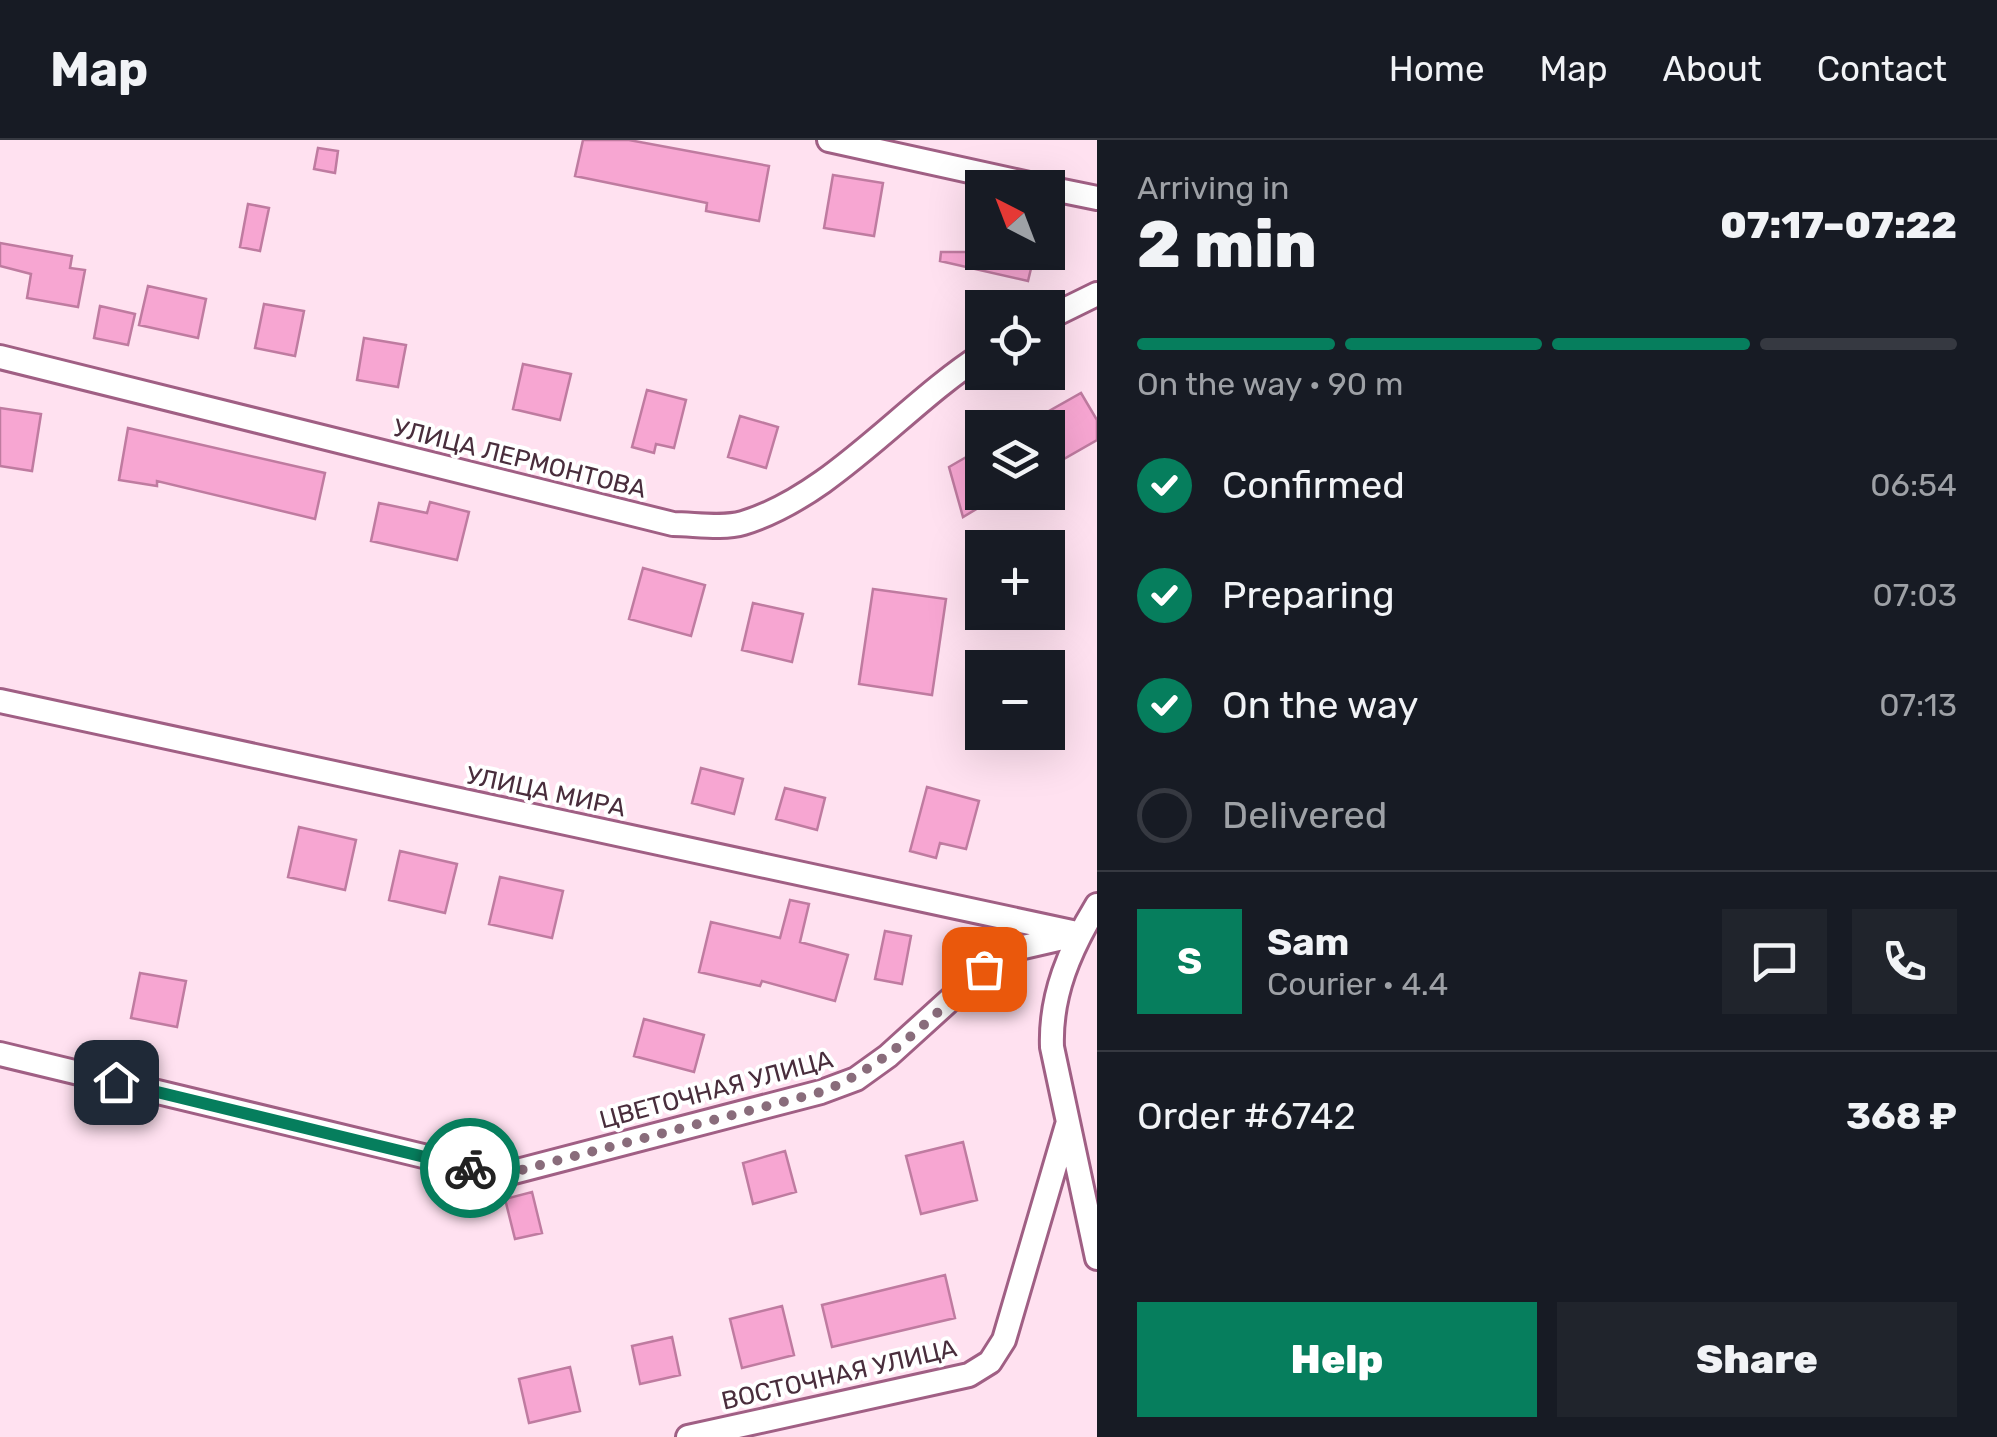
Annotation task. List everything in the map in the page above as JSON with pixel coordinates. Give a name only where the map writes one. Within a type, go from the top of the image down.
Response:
[{"type":"street","points":[[830,140],[966,170]]},
{"type":"street","points":[[1065,192],[1097,198]]},
{"type":"street","points":[[1065,310],[1097,294]]},
{"type":"street","name":"УЛИЦА ЛЕРМОНТОВА","points":[[0,357],[673,524],[740,524],[809,492],[939,383],[965,367]]},
{"type":"street","name":"УЛИЦА МИРА","points":[[0,701],[1080,934]]},
{"type":"street","points":[[1097,906],[1080,934],[1056,992],[1051,1020],[1067,1125],[1097,1258]]},
{"type":"street","name":"ЦВЕТОЧНАЯ УЛИЦА","points":[[0,1054],[502,1175],[821,1092],[856,1078],[984,969],[1019,948],[1080,934]]},
{"type":"street","name":"ВОСТОЧНАЯ УЛИЦА","points":[[688,1437],[969,1375],[990,1362],[1004,1340],[1067,1125]]},
{"type":"building","points":[[583,140],[629,140],[769,166],[759,221],[706,211],[707,203],[575,176]]},
{"type":"building","points":[[318,148],[338,151],[335,173],[314,169]]},
{"type":"building","points":[[833,175],[883,183],[874,236],[824,228]]},
{"type":"building","points":[[248,204],[269,208],[260,251],[240,247]]},
{"type":"building","points":[[0,243],[72,256],[70,268],[85,270],[78,307],[27,298],[31,274],[0,266]]},
{"type":"building","points":[[941,252],[965,252],[965,267],[940,261]]},
{"type":"building","points":[[980,270],[1031,270],[1028,281]]},
{"type":"building","points":[[148,286],[206,299],[198,338],[139,325]]},
{"type":"building","points":[[264,304],[304,311],[295,356],[255,348]]},
{"type":"building","points":[[100,306],[135,314],[128,345],[94,338]]},
{"type":"building","points":[[364,338],[406,345],[398,387],[357,380]]},
{"type":"building","points":[[523,364],[571,374],[560,420],[513,409]]},
{"type":"building","points":[[647,390],[686,400],[674,448],[656,444],[654,453],[632,447]]},
{"type":"building","points":[[1081,393],[1097,420],[1097,440],[1065,458],[1065,410],[1051,410]]},
{"type":"building","points":[[0,408],[41,414],[32,471],[0,466]]},
{"type":"building","points":[[740,416],[778,427],[766,468],[728,457]]},
{"type":"building","points":[[128,428],[325,473],[315,519],[157,481],[157,486],[119,480]]},
{"type":"building","points":[[965,458],[965,510],[975,510],[963,517],[949,467]]},
{"type":"building","points":[[430,502],[469,512],[457,560],[371,541],[379,503],[427,513]]},
{"type":"building","points":[[643,568],[705,585],[691,636],[629,619]]},
{"type":"building","points":[[873,589],[946,599],[932,695],[859,684]]},
{"type":"building","points":[[753,603],[803,614],[792,662],[742,650]]},
{"type":"building","points":[[701,768],[743,779],[734,814],[692,803]]},
{"type":"building","points":[[927,787],[979,801],[966,849],[940,843],[936,858],[910,851]]},
{"type":"building","points":[[785,788],[825,798],[817,830],[776,819]]},
{"type":"building","points":[[299,827],[356,840],[345,890],[288,877]]},
{"type":"building","points":[[400,851],[457,864],[445,913],[389,900]]},
{"type":"building","points":[[500,877],[563,891],[552,938],[489,924]]},
{"type":"building","points":[[790,900],[809,904],[800,942],[848,955],[835,1001],[762,981],[760,986],[699,972],[711,922],[780,938]]},
{"type":"building","points":[[885,931],[911,936],[902,984],[875,979]]},
{"type":"building","points":[[140,973],[186,981],[177,1027],[131,1018]]},
{"type":"building","points":[[644,1019],[704,1035],[694,1072],[634,1056]]},
{"type":"building","points":[[963,1142],[977,1200],[921,1214],[906,1156]]},
{"type":"building","points":[[785,1151],[796,1192],[753,1204],[743,1163]]},
{"type":"building","points":[[532,1192],[542,1233],[515,1239],[505,1199]]},
{"type":"building","points":[[945,1275],[955,1318],[832,1347],[822,1305]]},
{"type":"building","points":[[782,1306],[794,1355],[742,1368],[730,1319]]},
{"type":"building","points":[[672,1337],[680,1375],[640,1384],[632,1346]]},
{"type":"building","points":[[570,1367],[580,1411],[529,1423],[519,1379]]},
{"type":"way so far","points":[[470,1168],[502,1175],[821,1092],[856,1078],[888,1056],[984,969]]},
{"type":"route","points":[[116,1082],[470,1168]]}]
